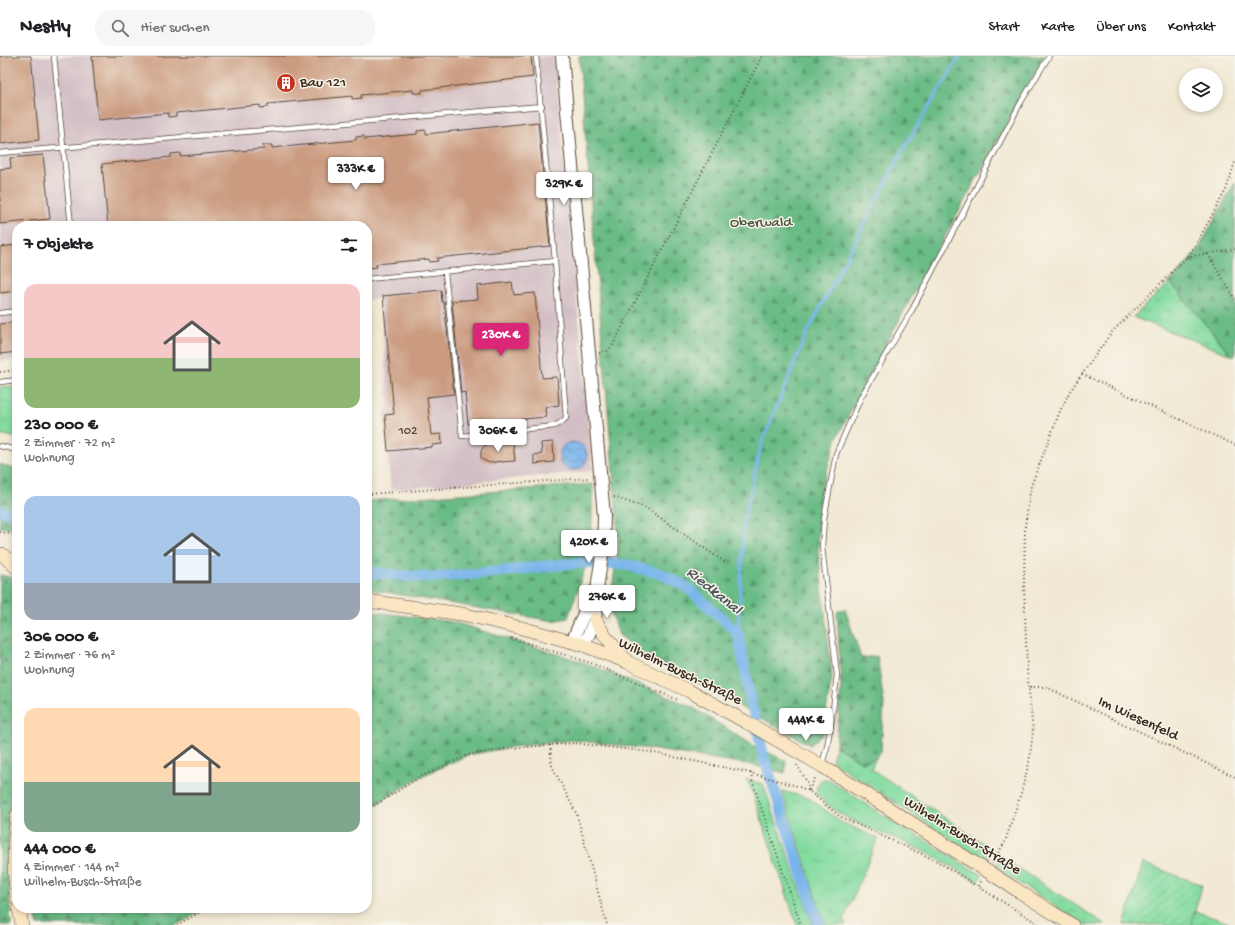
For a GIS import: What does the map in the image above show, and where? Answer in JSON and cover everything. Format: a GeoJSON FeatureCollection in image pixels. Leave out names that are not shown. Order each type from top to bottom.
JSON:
{"type":"FeatureCollection","features":[{"type":"Feature","properties":{"kind":"main road","name":"Wilhelm-Busch-Straße"},"geometry":{"type":"LineString","coordinates":[[372,602],[462,614],[518,627],[577,644],[627,662],[690,691],[822,766],[1072,925]]}},
{"type":"Feature","properties":{"kind":"main road"},"geometry":{"type":"LineString","coordinates":[[595,619],[606,636],[627,662]]}},
{"type":"Feature","properties":{"kind":"main road"},"geometry":{"type":"LineString","coordinates":[[20,913],[22,925]]}},
{"type":"Feature","properties":{"kind":"street"},"geometry":{"type":"LineString","coordinates":[[562,56],[604,516],[603,549],[598,582],[595,619],[589,634],[577,644]]}},
{"type":"Feature","properties":{"kind":"street"},"geometry":{"type":"LineString","coordinates":[[577,644],[598,582]]}},
{"type":"Feature","properties":{"kind":"lane"},"geometry":{"type":"LineString","coordinates":[[54,56],[71,221]]}},
{"type":"Feature","properties":{"kind":"lane"},"geometry":{"type":"LineString","coordinates":[[445,272],[462,436],[555,426],[566,418],[555,260],[542,106],[536,56]]}},
{"type":"Feature","properties":{"kind":"lane"},"geometry":{"type":"LineString","coordinates":[[822,766],[827,747],[837,675],[822,547],[824,519],[836,454],[862,397],[912,310],[1021,102],[1049,56]]}},
{"type":"Feature","properties":{"kind":"lane"},"geometry":{"type":"LineString","coordinates":[[0,153],[542,106]]}},
{"type":"Feature","properties":{"kind":"lane"},"geometry":{"type":"LineString","coordinates":[[372,279],[555,260]]}},
{"type":"Feature","properties":{"kind":"lane"},"geometry":{"type":"LineString","coordinates":[[0,313],[12,312]]}},
{"type":"Feature","properties":{"kind":"lane"},"geometry":{"type":"LineString","coordinates":[[0,382],[12,381]]}},
{"type":"Feature","properties":{"kind":"lane"},"geometry":{"type":"LineString","coordinates":[[0,446],[12,449]]}},
{"type":"Feature","properties":{"kind":"path"},"geometry":{"type":"LineString","coordinates":[[590,353],[607,351],[613,345],[762,56]]}},
{"type":"Feature","properties":{"kind":"path"},"geometry":{"type":"LineString","coordinates":[[987,871],[1005,842],[1029,763],[1033,732],[1030,687],[1027,670],[1024,584],[1025,526],[1031,486],[1060,411],[1070,391],[1112,332],[1187,257],[1196,244],[1226,190],[1235,162]]}},
{"type":"Feature","properties":{"kind":"path"},"geometry":{"type":"LineString","coordinates":[[1187,257],[1235,249]]}},
{"type":"Feature","properties":{"kind":"path"},"geometry":{"type":"LineString","coordinates":[[1208,254],[1235,299]]}},
{"type":"Feature","properties":{"kind":"path"},"geometry":{"type":"LineString","coordinates":[[0,372],[12,371]]}},
{"type":"Feature","properties":{"kind":"path"},"geometry":{"type":"LineString","coordinates":[[1082,374],[1235,445]]}},
{"type":"Feature","properties":{"kind":"path"},"geometry":{"type":"LineString","coordinates":[[372,494],[601,478]]}},
{"type":"Feature","properties":{"kind":"path"},"geometry":{"type":"LineString","coordinates":[[614,497],[646,508],[726,563]]}},
{"type":"Feature","properties":{"kind":"path"},"geometry":{"type":"LineString","coordinates":[[0,532],[12,534]]}},
{"type":"Feature","properties":{"kind":"path"},"geometry":{"type":"LineString","coordinates":[[508,637],[591,663],[684,702]]}},
{"type":"Feature","properties":{"kind":"path","name":"Im Wiesenfeld"},"geometry":{"type":"LineString","coordinates":[[1030,687],[1046,687],[1235,777]]}},
{"type":"Feature","properties":{"kind":"path"},"geometry":{"type":"LineString","coordinates":[[372,807],[420,777],[468,755],[513,748],[574,744],[650,752],[751,773],[808,791],[839,816],[937,860],[1040,925]]}},
{"type":"Feature","properties":{"kind":"path"},"geometry":{"type":"LineString","coordinates":[[550,745],[552,766],[577,815],[607,925]]}},
{"type":"Feature","properties":{"kind":"path"},"geometry":{"type":"LineString","coordinates":[[795,762],[807,782],[808,791]]}},
{"type":"Feature","properties":{"kind":"path"},"geometry":{"type":"LineString","coordinates":[[808,791],[822,766]]}},
{"type":"Feature","properties":{"kind":"path"},"geometry":{"type":"LineString","coordinates":[[751,773],[752,780],[801,925]]}},
{"type":"Feature","properties":{"kind":"path"},"geometry":{"type":"LineString","coordinates":[[177,925],[198,913]]}},
{"type":"Feature","properties":{"kind":"shaded area"},"geometry":{"type":"Polygon","coordinates":[[[0,56],[554,56],[593,471],[391,490],[384,412],[389,409],[380,298],[372,299],[372,221],[12,221],[12,360],[0,361],[0,56]]]}},
{"type":"Feature","properties":{"kind":"green space","name":"Oberwald"},"geometry":{"type":"Polygon","coordinates":[[[579,56],[1044,56],[906,307],[837,437],[820,493],[818,550],[832,677],[822,735],[810,745],[641,652],[619,635],[611,611],[612,588],[619,546],[579,56]]]}},
{"type":"Feature","properties":{"kind":"green space"},"geometry":{"type":"Polygon","coordinates":[[[1235,182],[1235,356],[1231,355],[1170,282],[1198,250],[1235,182]]]}},
{"type":"Feature","properties":{"kind":"green space"},"geometry":{"type":"Polygon","coordinates":[[[1170,282],[1231,355],[1133,317],[1170,282]]]}},
{"type":"Feature","properties":{"kind":"green space"},"geometry":{"type":"Polygon","coordinates":[[[12,386],[12,437],[0,434],[0,387],[12,386]]]}},
{"type":"Feature","properties":{"kind":"green space"},"geometry":{"type":"Polygon","coordinates":[[[0,464],[12,468],[12,528],[0,527],[0,464]]]}},
{"type":"Feature","properties":{"kind":"green space"},"geometry":{"type":"Polygon","coordinates":[[[593,484],[591,550],[568,618],[553,621],[372,590],[372,501],[593,484]]]}},
{"type":"Feature","properties":{"kind":"green space"},"geometry":{"type":"Polygon","coordinates":[[[0,575],[12,578],[12,807],[7,856],[11,925],[0,925],[0,575]]]}},
{"type":"Feature","properties":{"kind":"green space"},"geometry":{"type":"Polygon","coordinates":[[[845,609],[861,658],[877,656],[884,703],[881,751],[876,758],[862,762],[836,746],[841,686],[837,612],[845,609]]]}},
{"type":"Feature","properties":{"kind":"green space"},"geometry":{"type":"Polygon","coordinates":[[[372,612],[454,622],[583,662],[691,706],[754,746],[786,761],[785,773],[747,764],[650,749],[573,740],[512,747],[468,755],[420,777],[372,807],[372,612]]]}},
{"type":"Feature","properties":{"kind":"green space"},"geometry":{"type":"Polygon","coordinates":[[[836,746],[862,762],[876,758],[871,769],[995,851],[989,857],[981,859],[832,761],[836,746]]]}},
{"type":"Feature","properties":{"kind":"green space"},"geometry":{"type":"Polygon","coordinates":[[[746,779],[763,784],[813,925],[797,925],[753,794],[746,779]]]}},
{"type":"Feature","properties":{"kind":"green space"},"geometry":{"type":"Polygon","coordinates":[[[828,779],[881,814],[982,875],[978,882],[920,849],[860,824],[835,811],[816,793],[817,786],[821,780],[828,779]]]}},
{"type":"Feature","properties":{"kind":"green space"},"geometry":{"type":"Polygon","coordinates":[[[782,791],[809,798],[841,822],[878,838],[844,919],[846,925],[826,925],[782,791]]]}},
{"type":"Feature","properties":{"kind":"green space"},"geometry":{"type":"Polygon","coordinates":[[[1000,856],[1106,925],[1085,925],[999,870],[997,863],[1000,856]]]}},
{"type":"Feature","properties":{"kind":"green space"},"geometry":{"type":"Polygon","coordinates":[[[1143,863],[1202,885],[1191,925],[1124,925],[1143,863]]]}},
{"type":"Feature","properties":{"kind":"green space"},"geometry":{"type":"Polygon","coordinates":[[[1195,911],[1234,925],[1191,925],[1195,911]]]}},
{"type":"Feature","properties":{"kind":"green space"},"geometry":{"type":"Polygon","coordinates":[[[34,913],[198,913],[175,925],[38,925],[34,913]]]}},
{"type":"Feature","properties":{"kind":"water"},"geometry":{"type":"Polygon","coordinates":[[[573,442],[583,446],[587,456],[583,466],[573,470],[563,466],[559,456],[563,446],[573,442]]]}},
{"type":"Feature","properties":{"kind":"building"},"geometry":{"type":"Polygon","coordinates":[[[0,56],[31,56],[39,140],[0,144],[0,56]]]}},
{"type":"Feature","properties":{"kind":"building","name":"Bau 121"},"geometry":{"type":"Polygon","coordinates":[[[92,56],[531,56],[533,77],[422,90],[422,93],[413,93],[413,90],[361,95],[361,98],[352,99],[352,96],[268,104],[268,107],[260,108],[260,105],[176,113],[176,116],[168,117],[168,113],[98,120],[92,56]]]}},
{"type":"Feature","properties":{"kind":"building"},"geometry":{"type":"Polygon","coordinates":[[[538,122],[550,246],[437,258],[438,261],[429,262],[429,259],[376,264],[377,267],[372,268],[372,221],[108,221],[102,164],[171,157],[171,154],[180,153],[180,156],[264,149],[263,145],[272,145],[272,148],[356,140],[356,137],[364,136],[365,139],[417,134],[417,131],[426,130],[426,134],[538,122]]]}},
{"type":"Feature","properties":{"kind":"building"},"geometry":{"type":"Polygon","coordinates":[[[43,155],[50,219],[12,221],[12,223],[0,224],[0,169],[11,168],[10,158],[43,155]]]}},
{"type":"Feature","properties":{"kind":"building"},"geometry":{"type":"Polygon","coordinates":[[[12,246],[12,292],[0,293],[0,247],[12,246]]]}},
{"type":"Feature","properties":{"kind":"building"},"geometry":{"type":"Polygon","coordinates":[[[512,282],[514,295],[535,293],[542,378],[557,377],[559,405],[545,407],[546,417],[468,424],[465,392],[461,393],[452,301],[478,299],[477,286],[512,282]]]}},
{"type":"Feature","properties":{"kind":"building"},"geometry":{"type":"Polygon","coordinates":[[[441,290],[442,302],[444,302],[454,394],[427,397],[431,435],[441,434],[442,444],[432,445],[432,447],[388,451],[385,415],[394,414],[383,296],[441,290]]]}},
{"type":"Feature","properties":{"kind":"building"},"geometry":{"type":"Polygon","coordinates":[[[12,323],[12,353],[0,354],[0,324],[12,323]]]}},
{"type":"Feature","properties":{"kind":"building"},"geometry":{"type":"Polygon","coordinates":[[[553,442],[554,462],[534,464],[534,455],[542,454],[541,443],[553,442]]]}},
{"type":"Feature","properties":{"kind":"building"},"geometry":{"type":"Polygon","coordinates":[[[513,443],[515,461],[490,463],[481,458],[481,451],[485,445],[513,443]]]}},
{"type":"Feature","properties":{"kind":"waterway"},"geometry":{"type":"LineString","coordinates":[[738,633],[744,520],[761,445],[807,333],[904,148],[960,56]]}},
{"type":"Feature","properties":{"kind":"waterway","name":"Riedkanal"},"geometry":{"type":"LineString","coordinates":[[0,510],[12,514]]}},
{"type":"Feature","properties":{"kind":"waterway","name":"Riedkanal"},"geometry":{"type":"LineString","coordinates":[[372,572],[435,577],[575,563],[601,563],[626,565],[662,574],[688,588],[738,633],[750,698],[764,758],[819,925]]}},
{"type":"Feature","properties":{"kind":"place","name":"Bau 121"},"geometry":{"type":"Point","coordinates":[286,83]}}]}
